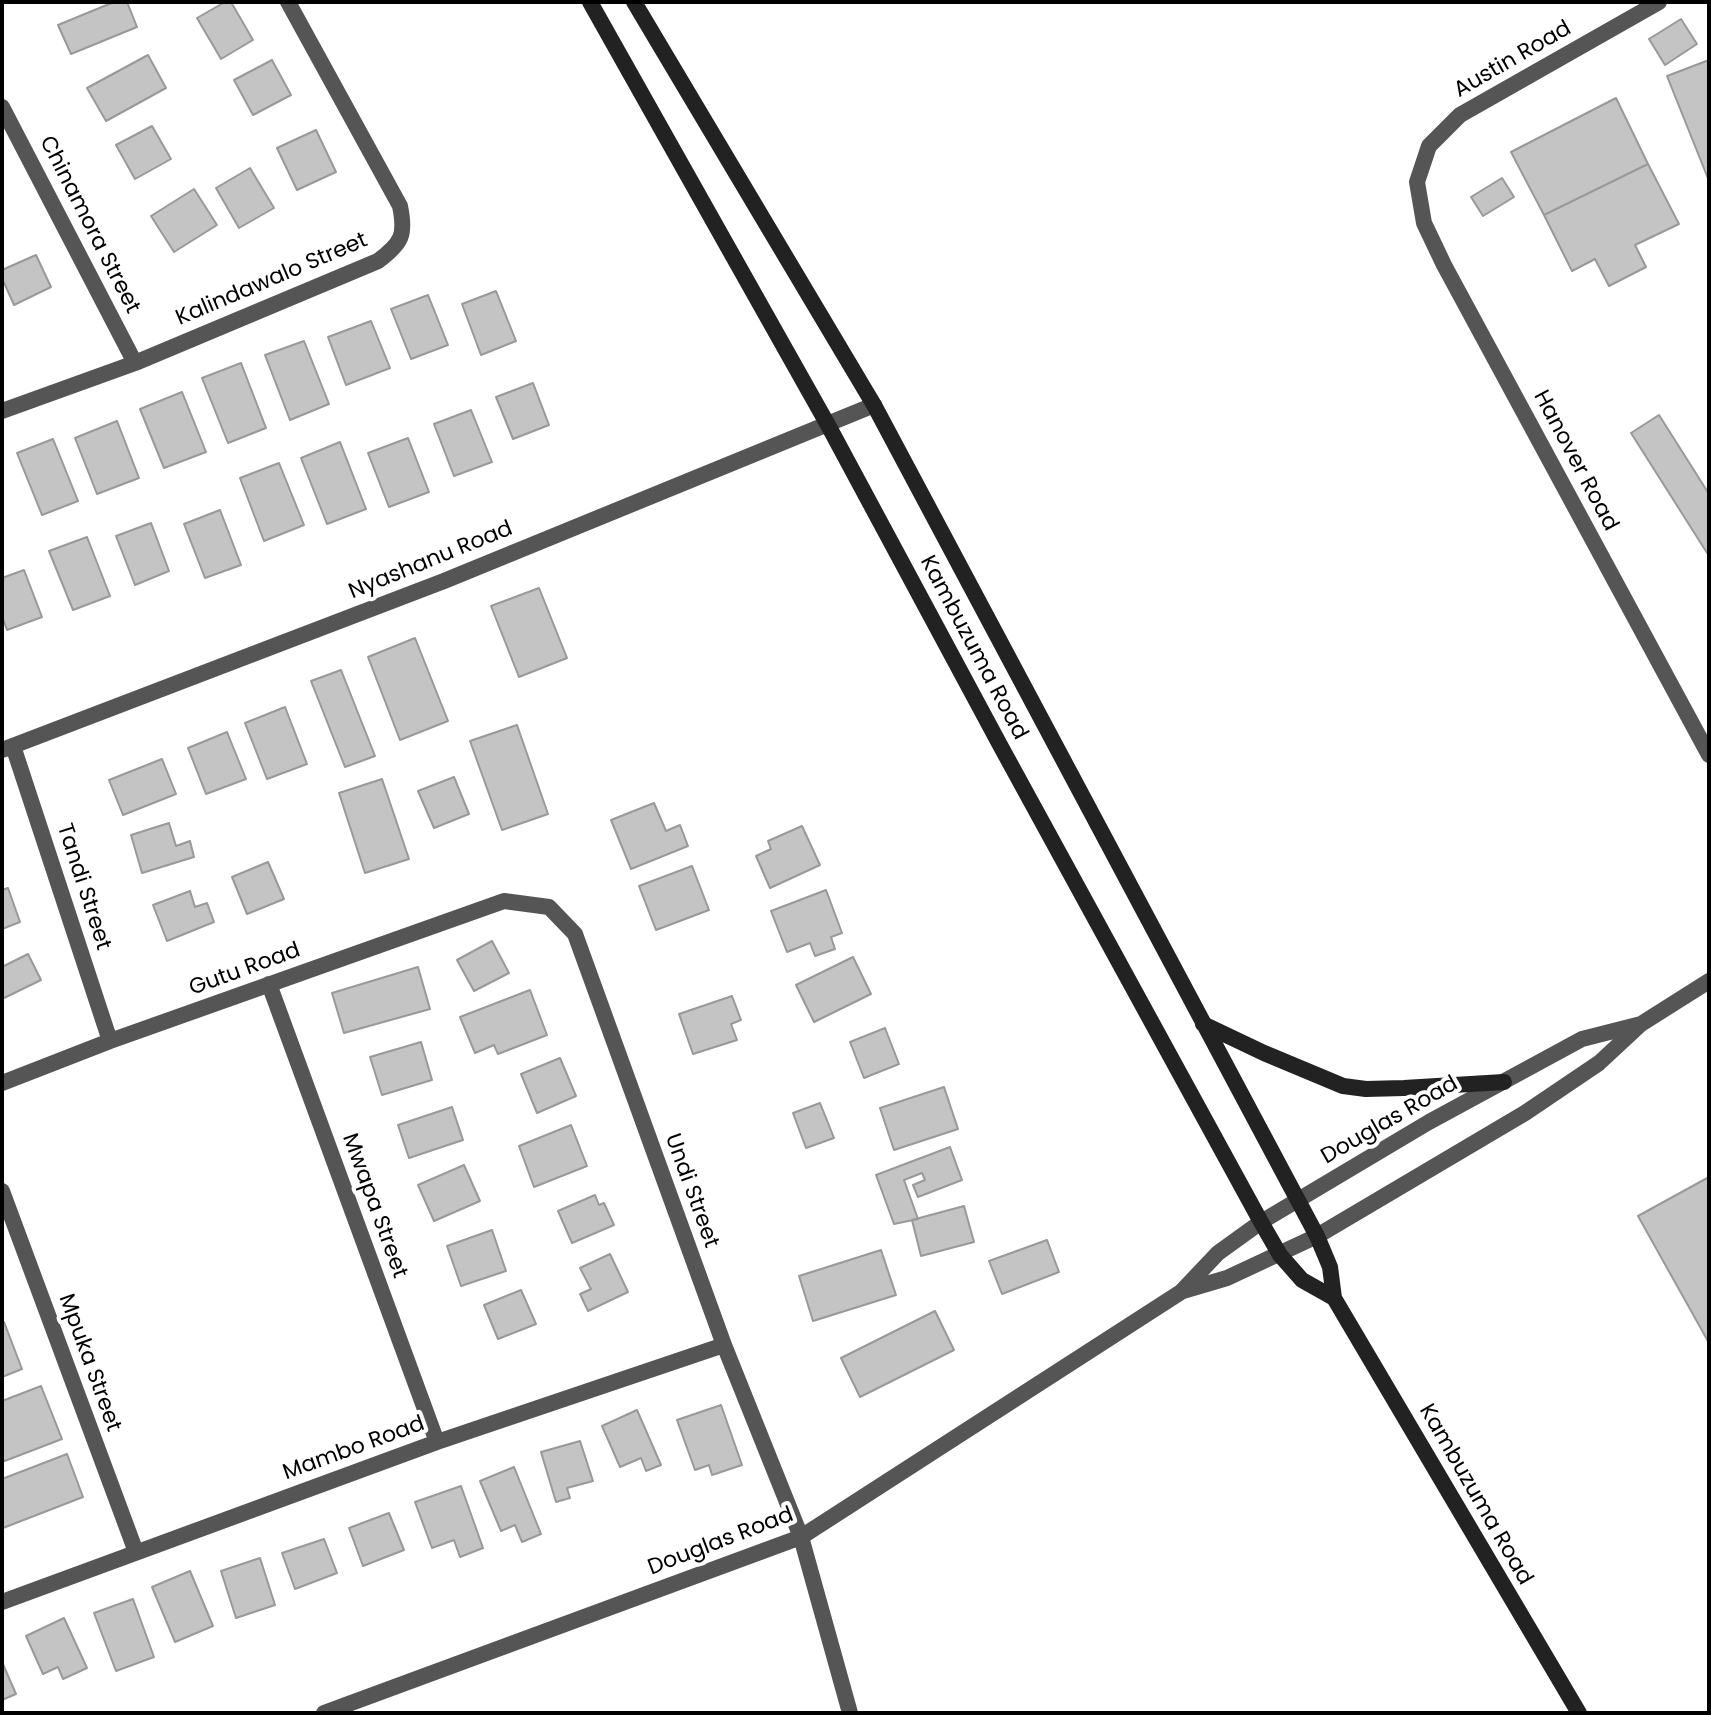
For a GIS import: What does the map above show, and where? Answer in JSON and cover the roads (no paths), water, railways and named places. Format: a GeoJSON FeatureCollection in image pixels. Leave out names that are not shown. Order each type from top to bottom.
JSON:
{"type":"FeatureCollection","features":[{"type":"Feature","properties":{"kind":"main road","name":"Kambuzuma Road"},"geometry":{"type":"LineString","coordinates":[[590,2],[828,425],[1261,1222],[1280,1255],[1302,1280],[1334,1298]]}},
{"type":"Feature","properties":{"kind":"main road","name":"Kambuzuma Road"},"geometry":{"type":"LineString","coordinates":[[634,2],[874,405],[1317,1236],[1330,1267],[1334,1298],[1579,1713]]}},
{"type":"Feature","properties":{"kind":"main road"},"geometry":{"type":"LineString","coordinates":[[1203,1024],[1343,1086],[1366,1089],[1504,1082]]}},
{"type":"Feature","properties":{"kind":"street","name":"Kalindawalo Street"},"geometry":{"type":"LineString","coordinates":[[2,411],[135,363],[378,261],[396,247],[404,228],[400,206],[288,2]]}},
{"type":"Feature","properties":{"kind":"street","name":"Austin Road"},"geometry":{"type":"LineString","coordinates":[[1417,182],[1429,146],[1460,115],[1659,2]]}},
{"type":"Feature","properties":{"kind":"street","name":"Chinamora Street"},"geometry":{"type":"LineString","coordinates":[[2,107],[135,363]]}},
{"type":"Feature","properties":{"kind":"street","name":"Hanover Road"},"geometry":{"type":"LineString","coordinates":[[1417,182],[1424,223],[1444,265],[1709,755]]}},
{"type":"Feature","properties":{"kind":"street","name":"Nyashanu Road"},"geometry":{"type":"LineString","coordinates":[[7,748],[444,581],[874,405]]}},
{"type":"Feature","properties":{"kind":"street","name":"Tandi Street"},"geometry":{"type":"LineString","coordinates":[[7,748],[110,1041]]}},
{"type":"Feature","properties":{"kind":"street","name":"Gutu Road"},"geometry":{"type":"LineString","coordinates":[[2,1083],[110,1041],[504,901]]}},
{"type":"Feature","properties":{"kind":"street","name":"Undi Street"},"geometry":{"type":"LineString","coordinates":[[504,901],[549,907],[575,934],[724,1345],[801,1537],[850,1713]]}},
{"type":"Feature","properties":{"kind":"street","name":"Douglas Road"},"geometry":{"type":"LineString","coordinates":[[1181,1292],[1227,1278],[1317,1236],[1525,1113],[1599,1063],[1641,1024],[1709,981]]}},
{"type":"Feature","properties":{"kind":"street","name":"Mwapa Street"},"geometry":{"type":"LineString","coordinates":[[269,984],[437,1442]]}},
{"type":"Feature","properties":{"kind":"street","name":"Douglas Road"},"geometry":{"type":"LineString","coordinates":[[324,1713],[801,1537],[1181,1292],[1218,1253],[1261,1222],[1429,1122],[1582,1039],[1641,1024]]}},
{"type":"Feature","properties":{"kind":"street","name":"Mpuka Street"},"geometry":{"type":"LineString","coordinates":[[2,1191],[136,1552]]}},
{"type":"Feature","properties":{"kind":"street","name":"Mambo Road"},"geometry":{"type":"LineString","coordinates":[[2,1602],[437,1442],[724,1345]]}}]}
